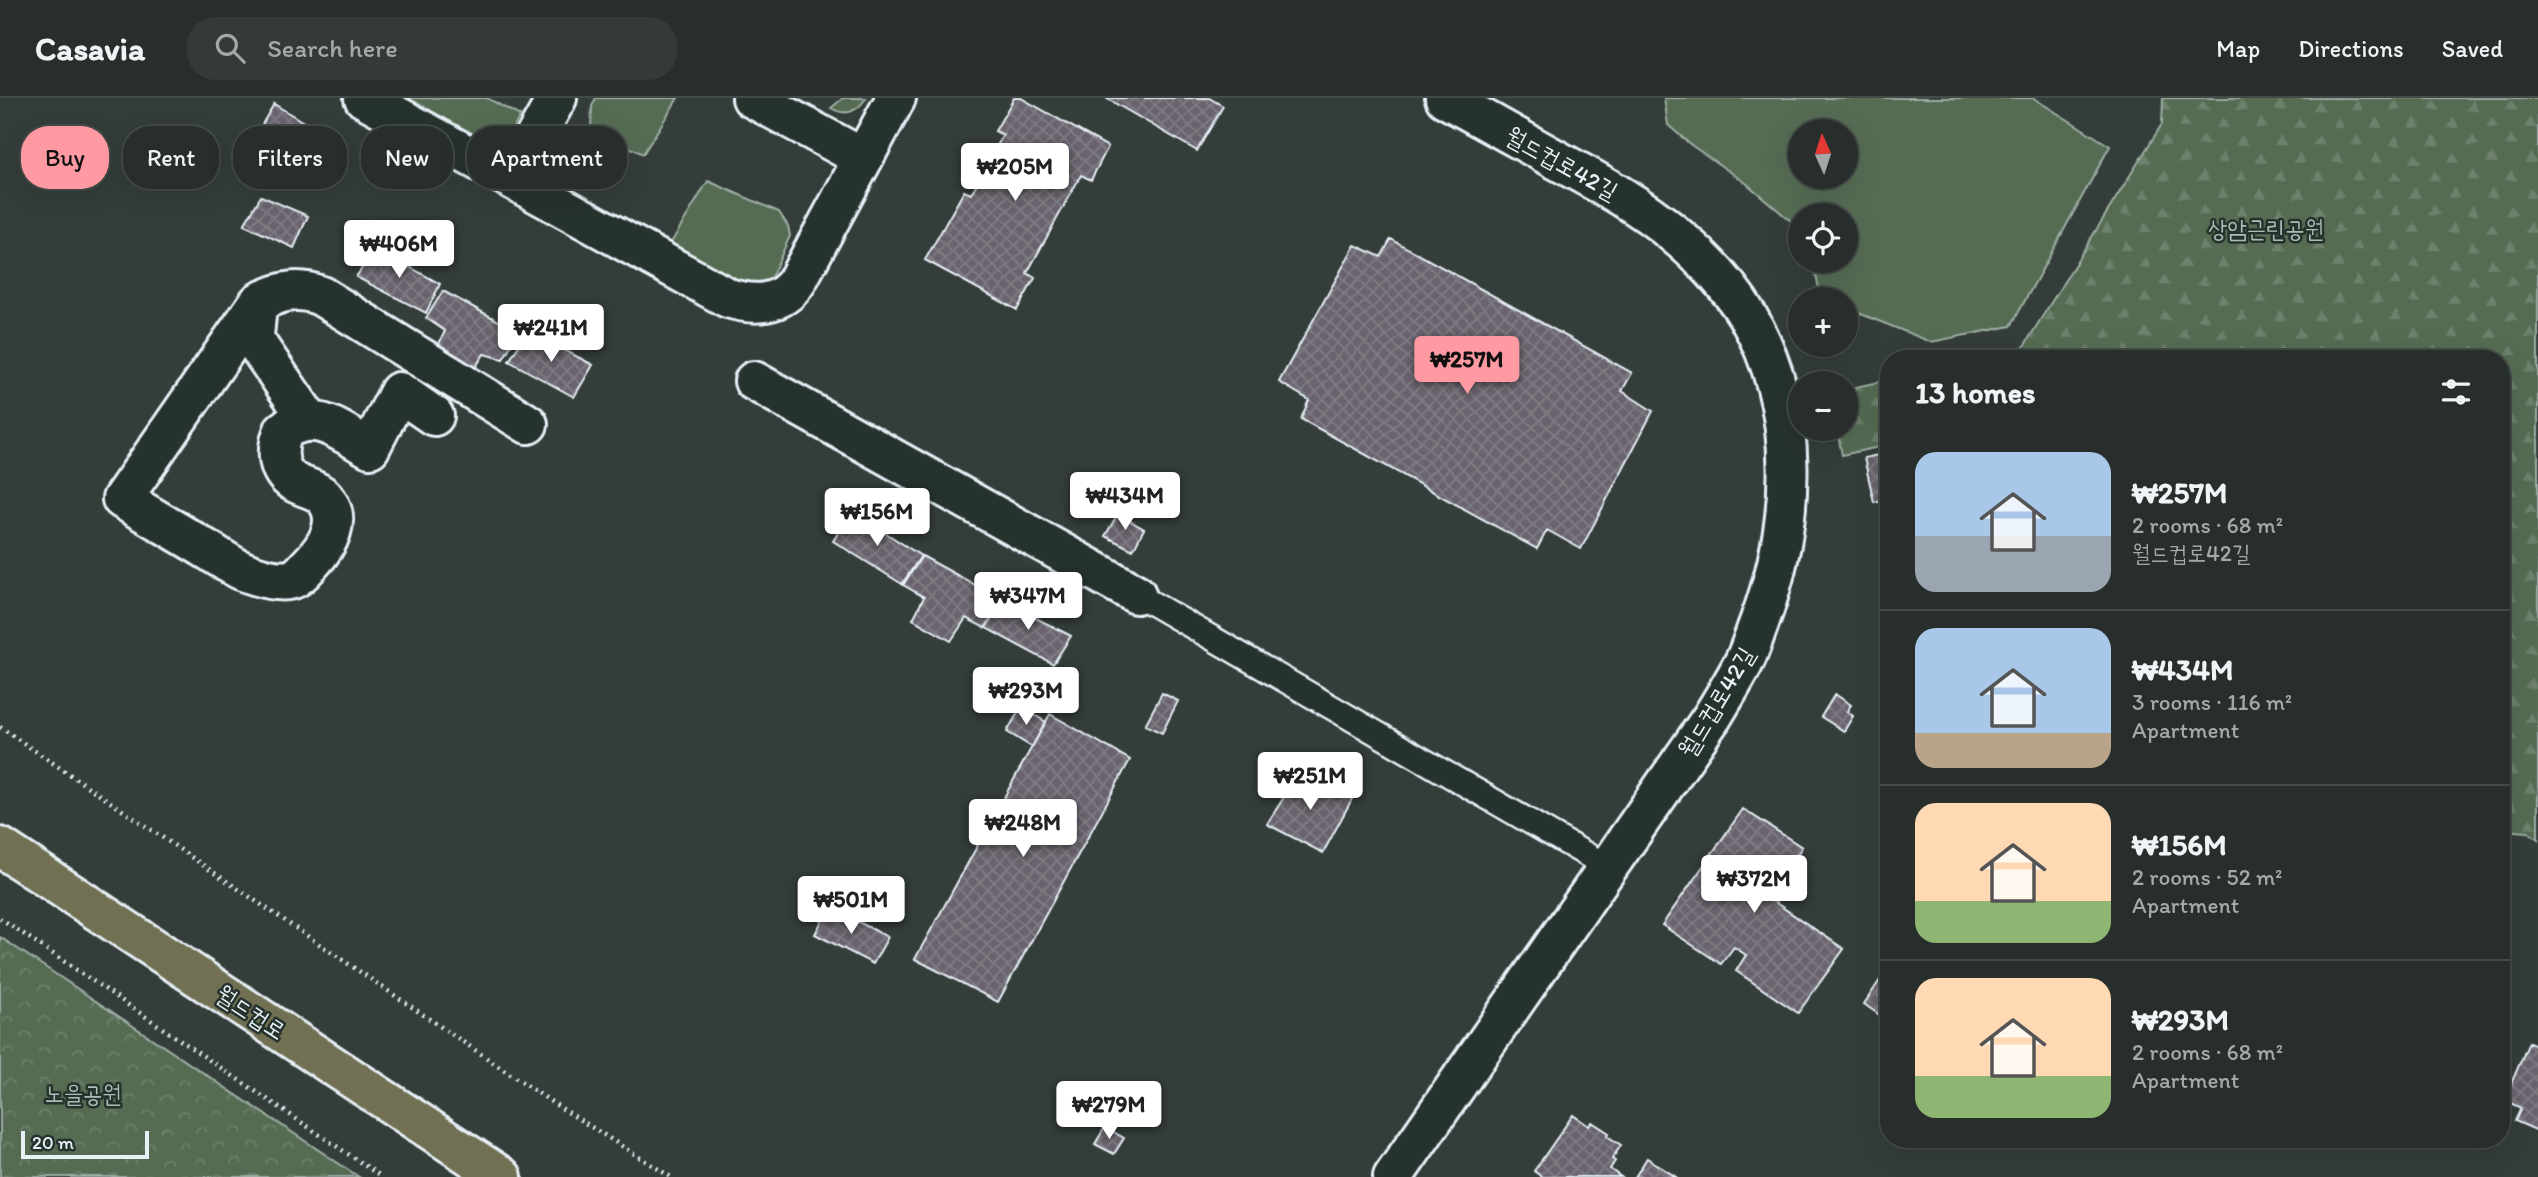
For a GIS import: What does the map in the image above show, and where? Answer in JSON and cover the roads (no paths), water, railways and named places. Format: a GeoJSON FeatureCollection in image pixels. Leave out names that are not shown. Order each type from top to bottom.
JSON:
{"type":"FeatureCollection","features":[{"type":"Feature","properties":{"kind":"main road","name":"월드컵로"},"geometry":{"type":"LineString","coordinates":[[0,847],[502,1177]]}},
{"type":"Feature","properties":{"kind":"street"},"geometry":{"type":"LineString","coordinates":[[364,98],[728,298],[751,303],[774,301],[792,289],[896,98]]}},
{"type":"Feature","properties":{"kind":"street"},"geometry":{"type":"LineString","coordinates":[[541,126],[557,98]]}},
{"type":"Feature","properties":{"kind":"street"},"geometry":{"type":"LineString","coordinates":[[752,98],[863,158]]}},
{"type":"Feature","properties":{"kind":"street","name":"월드컵로42길"},"geometry":{"type":"LineString","coordinates":[[1393,1177],[1712,717],[1745,660],[1759,624],[1781,549],[1787,501],[1787,452],[1781,405],[1768,359],[1747,315],[1716,274],[1673,232],[1618,194],[1446,98]]}},
{"type":"Feature","properties":{"kind":"street"},"geometry":{"type":"LineString","coordinates":[[435,416],[400,392],[370,448],[321,422],[309,420],[295,423],[284,430],[277,452],[281,465],[291,480],[309,486],[325,497],[330,506],[332,529],[323,550],[298,577],[289,580],[278,580],[244,571],[122,499],[257,305],[294,289],[321,296],[528,424]]}},
{"type":"Feature","properties":{"kind":"street"},"geometry":{"type":"LineString","coordinates":[[257,305],[254,336],[256,343],[309,420]]}},
{"type":"Feature","properties":{"kind":"street"},"geometry":{"type":"LineString","coordinates":[[754,381],[1136,594]]}},
{"type":"Feature","properties":{"kind":"lane"},"geometry":{"type":"LineString","coordinates":[[1136,594],[1608,867]]}},
{"type":"Feature","properties":{"kind":"park label","name":"상암근린공원"},"geometry":{"type":"Point","coordinates":[2266,228]}},
{"type":"Feature","properties":{"kind":"park label","name":"노을공원"},"geometry":{"type":"Point","coordinates":[83,1093]}}]}
